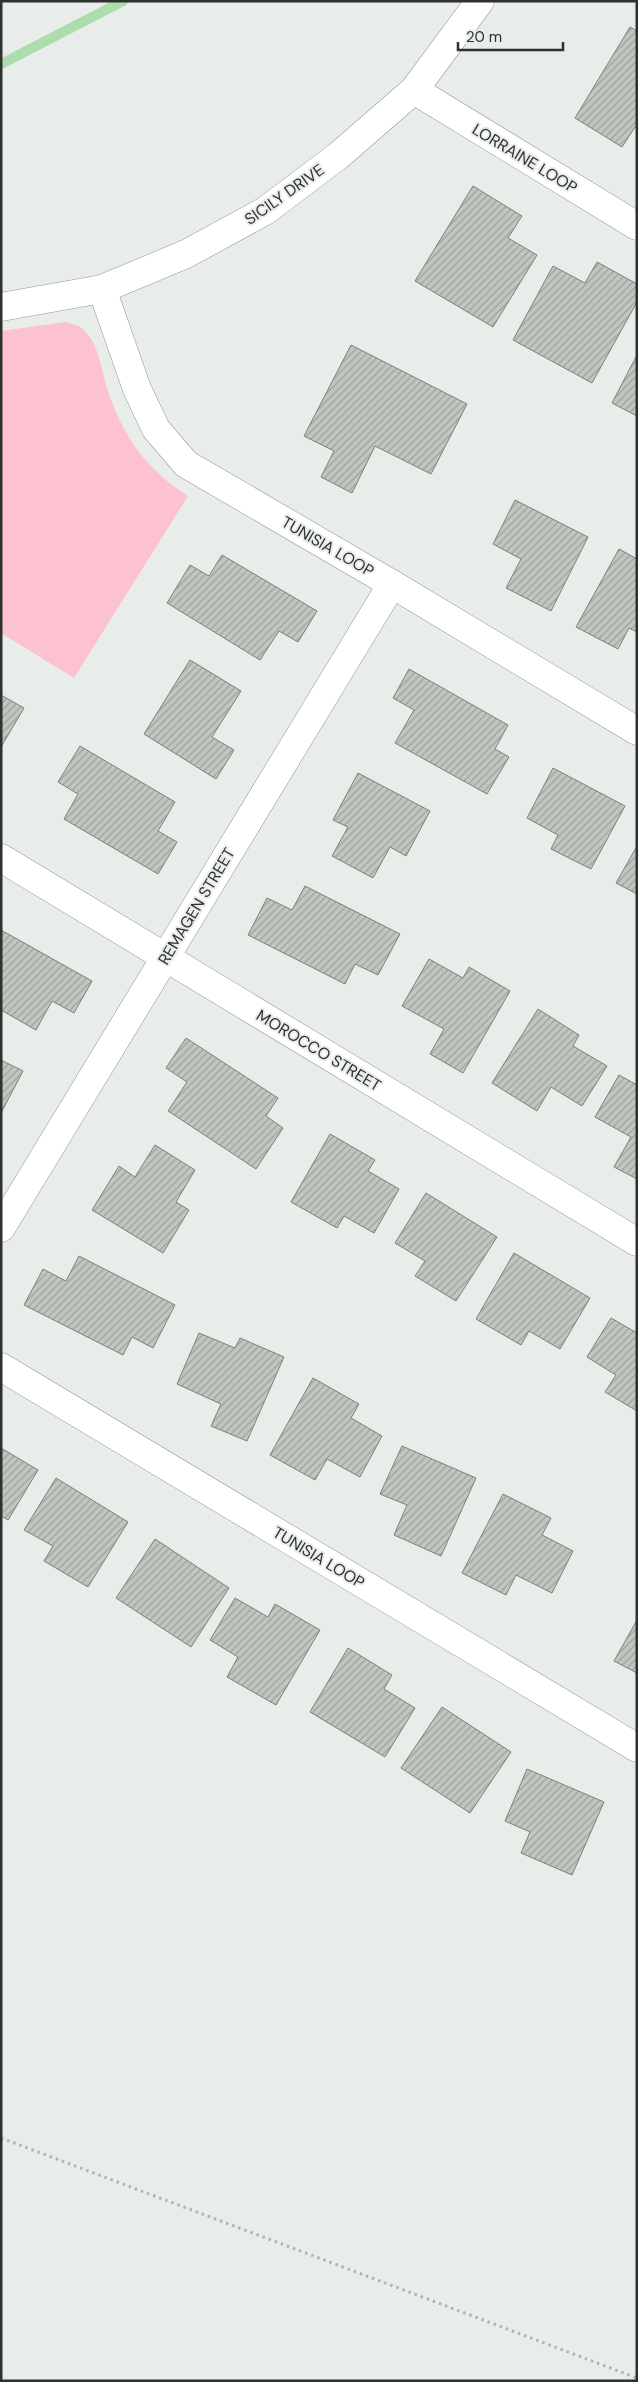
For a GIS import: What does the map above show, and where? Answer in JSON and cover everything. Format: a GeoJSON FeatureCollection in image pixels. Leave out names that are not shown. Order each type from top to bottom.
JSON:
{"type":"FeatureCollection","features":[{"type":"Feature","properties":{"kind":"street","name":"SICILY DRIVE"},"geometry":{"type":"LineString","coordinates":[[1,307],[102,289],[186,254],[265,211],[338,156],[414,90],[480,1]]}},
{"type":"Feature","properties":{"kind":"street","name":"LORRAINE LOOP"},"geometry":{"type":"LineString","coordinates":[[414,90],[637,226]]}},
{"type":"Feature","properties":{"kind":"street","name":"TUNISIA LOOP"},"geometry":{"type":"LineString","coordinates":[[102,289],[137,389],[156,429],[186,464],[392,584],[637,731]]}},
{"type":"Feature","properties":{"kind":"street","name":"REMAGEN STREET"},"geometry":{"type":"LineString","coordinates":[[1,1228],[392,584]]}},
{"type":"Feature","properties":{"kind":"street","name":"MOROCCO STREET"},"geometry":{"type":"LineString","coordinates":[[1,858],[637,1242]]}},
{"type":"Feature","properties":{"kind":"street","name":"TUNISIA LOOP"},"geometry":{"type":"LineString","coordinates":[[1,1366],[637,1748]]}},
{"type":"Feature","properties":{"kind":"path"},"geometry":{"type":"LineString","coordinates":[[1,2138],[637,2378]]}},
{"type":"Feature","properties":{"kind":"shaded area"},"geometry":{"type":"Polygon","coordinates":[[[65,322],[81,328],[92,341],[112,401],[123,427],[136,448],[151,466],[188,496],[74,678],[1,633],[1,331],[65,322]]]}},
{"type":"Feature","properties":{"kind":"building"},"geometry":{"type":"Polygon","coordinates":[[[630,27],[637,31],[637,128],[635,127],[622,147],[575,118],[630,27]]]}},
{"type":"Feature","properties":{"kind":"building"},"geometry":{"type":"Polygon","coordinates":[[[473,186],[522,216],[508,238],[537,255],[493,327],[415,281],[473,186]]]}},
{"type":"Feature","properties":{"kind":"building"},"geometry":{"type":"Polygon","coordinates":[[[597,262],[637,284],[637,302],[592,383],[513,340],[553,266],[585,283],[597,262]]]}},
{"type":"Feature","properties":{"kind":"building"},"geometry":{"type":"Polygon","coordinates":[[[351,345],[467,404],[431,474],[375,446],[352,493],[321,477],[334,451],[304,436],[351,345]]]}},
{"type":"Feature","properties":{"kind":"building"},"geometry":{"type":"Polygon","coordinates":[[[637,355],[637,416],[612,403],[637,355]]]}},
{"type":"Feature","properties":{"kind":"building"},"geometry":{"type":"Polygon","coordinates":[[[515,500],[588,537],[551,611],[506,588],[521,559],[493,544],[515,500]]]}},
{"type":"Feature","properties":{"kind":"building"},"geometry":{"type":"Polygon","coordinates":[[[619,549],[637,559],[637,632],[629,628],[618,649],[576,627],[619,549]]]}},
{"type":"Feature","properties":{"kind":"building"},"geometry":{"type":"Polygon","coordinates":[[[222,555],[317,611],[298,642],[279,631],[260,660],[167,603],[190,565],[209,576],[222,555]]]}},
{"type":"Feature","properties":{"kind":"building"},"geometry":{"type":"Polygon","coordinates":[[[190,660],[241,691],[212,737],[234,750],[216,779],[144,734],[190,660]]]}},
{"type":"Feature","properties":{"kind":"building"},"geometry":{"type":"Polygon","coordinates":[[[409,669],[508,725],[495,749],[509,757],[487,794],[395,743],[414,710],[393,698],[409,669]]]}},
{"type":"Feature","properties":{"kind":"building"},"geometry":{"type":"Polygon","coordinates":[[[1,695],[24,708],[1,747],[1,695]]]}},
{"type":"Feature","properties":{"kind":"building"},"geometry":{"type":"Polygon","coordinates":[[[80,746],[175,802],[158,831],[177,842],[158,874],[64,819],[78,794],[58,782],[80,746]]]}},
{"type":"Feature","properties":{"kind":"building"},"geometry":{"type":"Polygon","coordinates":[[[553,768],[625,806],[591,869],[551,849],[558,835],[527,818],[553,768]]]}},
{"type":"Feature","properties":{"kind":"building"},"geometry":{"type":"Polygon","coordinates":[[[358,773],[430,811],[406,856],[390,847],[373,878],[332,856],[348,827],[333,820],[358,773]]]}},
{"type":"Feature","properties":{"kind":"building"},"geometry":{"type":"Polygon","coordinates":[[[637,846],[637,894],[616,883],[637,846]]]}},
{"type":"Feature","properties":{"kind":"building"},"geometry":{"type":"Polygon","coordinates":[[[305,886],[400,934],[378,975],[355,964],[345,984],[248,935],[267,898],[292,910],[305,886]]]}},
{"type":"Feature","properties":{"kind":"building"},"geometry":{"type":"Polygon","coordinates":[[[1,930],[92,981],[74,1013],[52,1001],[36,1030],[1,1010],[1,930]]]}},
{"type":"Feature","properties":{"kind":"building"},"geometry":{"type":"Polygon","coordinates":[[[429,959],[463,978],[469,967],[510,991],[463,1073],[430,1054],[444,1029],[402,1006],[429,959]]]}},
{"type":"Feature","properties":{"kind":"building"},"geometry":{"type":"Polygon","coordinates":[[[538,1009],[579,1035],[573,1046],[607,1066],[582,1106],[551,1087],[537,1111],[492,1083],[538,1009]]]}},
{"type":"Feature","properties":{"kind":"building"},"geometry":{"type":"Polygon","coordinates":[[[186,1038],[278,1098],[266,1116],[283,1128],[256,1169],[168,1111],[187,1082],[166,1068],[186,1038]]]}},
{"type":"Feature","properties":{"kind":"building"},"geometry":{"type":"Polygon","coordinates":[[[1,1060],[23,1071],[1,1113],[1,1060]]]}},
{"type":"Feature","properties":{"kind":"building"},"geometry":{"type":"Polygon","coordinates":[[[619,1075],[637,1085],[637,1179],[614,1167],[631,1137],[595,1117],[619,1075]]]}},
{"type":"Feature","properties":{"kind":"building"},"geometry":{"type":"Polygon","coordinates":[[[330,1134],[375,1160],[368,1171],[399,1189],[374,1233],[344,1216],[337,1228],[291,1202],[330,1134]]]}},
{"type":"Feature","properties":{"kind":"building"},"geometry":{"type":"Polygon","coordinates":[[[155,1145],[195,1170],[176,1202],[189,1210],[163,1253],[92,1210],[119,1166],[135,1177],[155,1145]]]}},
{"type":"Feature","properties":{"kind":"building"},"geometry":{"type":"Polygon","coordinates":[[[426,1193],[497,1237],[456,1301],[415,1276],[425,1261],[395,1243],[426,1193]]]}},
{"type":"Feature","properties":{"kind":"building"},"geometry":{"type":"Polygon","coordinates":[[[514,1253],[590,1298],[560,1349],[529,1331],[521,1345],[476,1319],[514,1253]]]}},
{"type":"Feature","properties":{"kind":"building"},"geometry":{"type":"Polygon","coordinates":[[[79,1256],[175,1305],[153,1348],[132,1337],[123,1355],[24,1305],[43,1269],[66,1281],[79,1256]]]}},
{"type":"Feature","properties":{"kind":"building"},"geometry":{"type":"Polygon","coordinates":[[[611,1318],[637,1333],[637,1411],[605,1392],[616,1375],[587,1357],[611,1318]]]}},
{"type":"Feature","properties":{"kind":"building"},"geometry":{"type":"Polygon","coordinates":[[[199,1333],[235,1348],[240,1338],[284,1357],[247,1441],[211,1426],[221,1404],[177,1384],[199,1333]]]}},
{"type":"Feature","properties":{"kind":"building"},"geometry":{"type":"Polygon","coordinates":[[[313,1378],[359,1404],[351,1418],[382,1436],[360,1477],[327,1459],[315,1480],[270,1455],[313,1378]]]}},
{"type":"Feature","properties":{"kind":"building"},"geometry":{"type":"Polygon","coordinates":[[[402,1446],[476,1478],[441,1556],[394,1535],[407,1505],[380,1494],[402,1446]]]}},
{"type":"Feature","properties":{"kind":"building"},"geometry":{"type":"Polygon","coordinates":[[[1,1448],[38,1470],[8,1520],[1,1516],[1,1448]]]}},
{"type":"Feature","properties":{"kind":"building"},"geometry":{"type":"Polygon","coordinates":[[[56,1478],[128,1522],[88,1587],[44,1561],[53,1546],[24,1530],[56,1478]]]}},
{"type":"Feature","properties":{"kind":"building"},"geometry":{"type":"Polygon","coordinates":[[[503,1494],[551,1518],[542,1535],[573,1551],[552,1593],[516,1575],[506,1595],[462,1573],[503,1494]]]}},
{"type":"Feature","properties":{"kind":"building"},"geometry":{"type":"Polygon","coordinates":[[[155,1539],[229,1588],[191,1647],[116,1598],[155,1539]]]}},
{"type":"Feature","properties":{"kind":"building"},"geometry":{"type":"Polygon","coordinates":[[[235,1598],[268,1617],[275,1604],[320,1630],[276,1705],[227,1677],[238,1657],[210,1640],[235,1598]]]}},
{"type":"Feature","properties":{"kind":"building"},"geometry":{"type":"Polygon","coordinates":[[[637,1620],[637,1673],[614,1661],[637,1620]]]}},
{"type":"Feature","properties":{"kind":"building"},"geometry":{"type":"Polygon","coordinates":[[[348,1648],[392,1675],[384,1689],[415,1708],[385,1757],[310,1712],[348,1648]]]}},
{"type":"Feature","properties":{"kind":"building"},"geometry":{"type":"Polygon","coordinates":[[[442,1707],[511,1752],[470,1813],[401,1768],[442,1707]]]}},
{"type":"Feature","properties":{"kind":"building"},"geometry":{"type":"Polygon","coordinates":[[[527,1769],[604,1802],[572,1875],[521,1853],[530,1832],[505,1821],[527,1769]]]}},
{"type":"Feature","properties":{"kind":"waterway"},"geometry":{"type":"LineString","coordinates":[[1,64],[123,1]]}}]}
